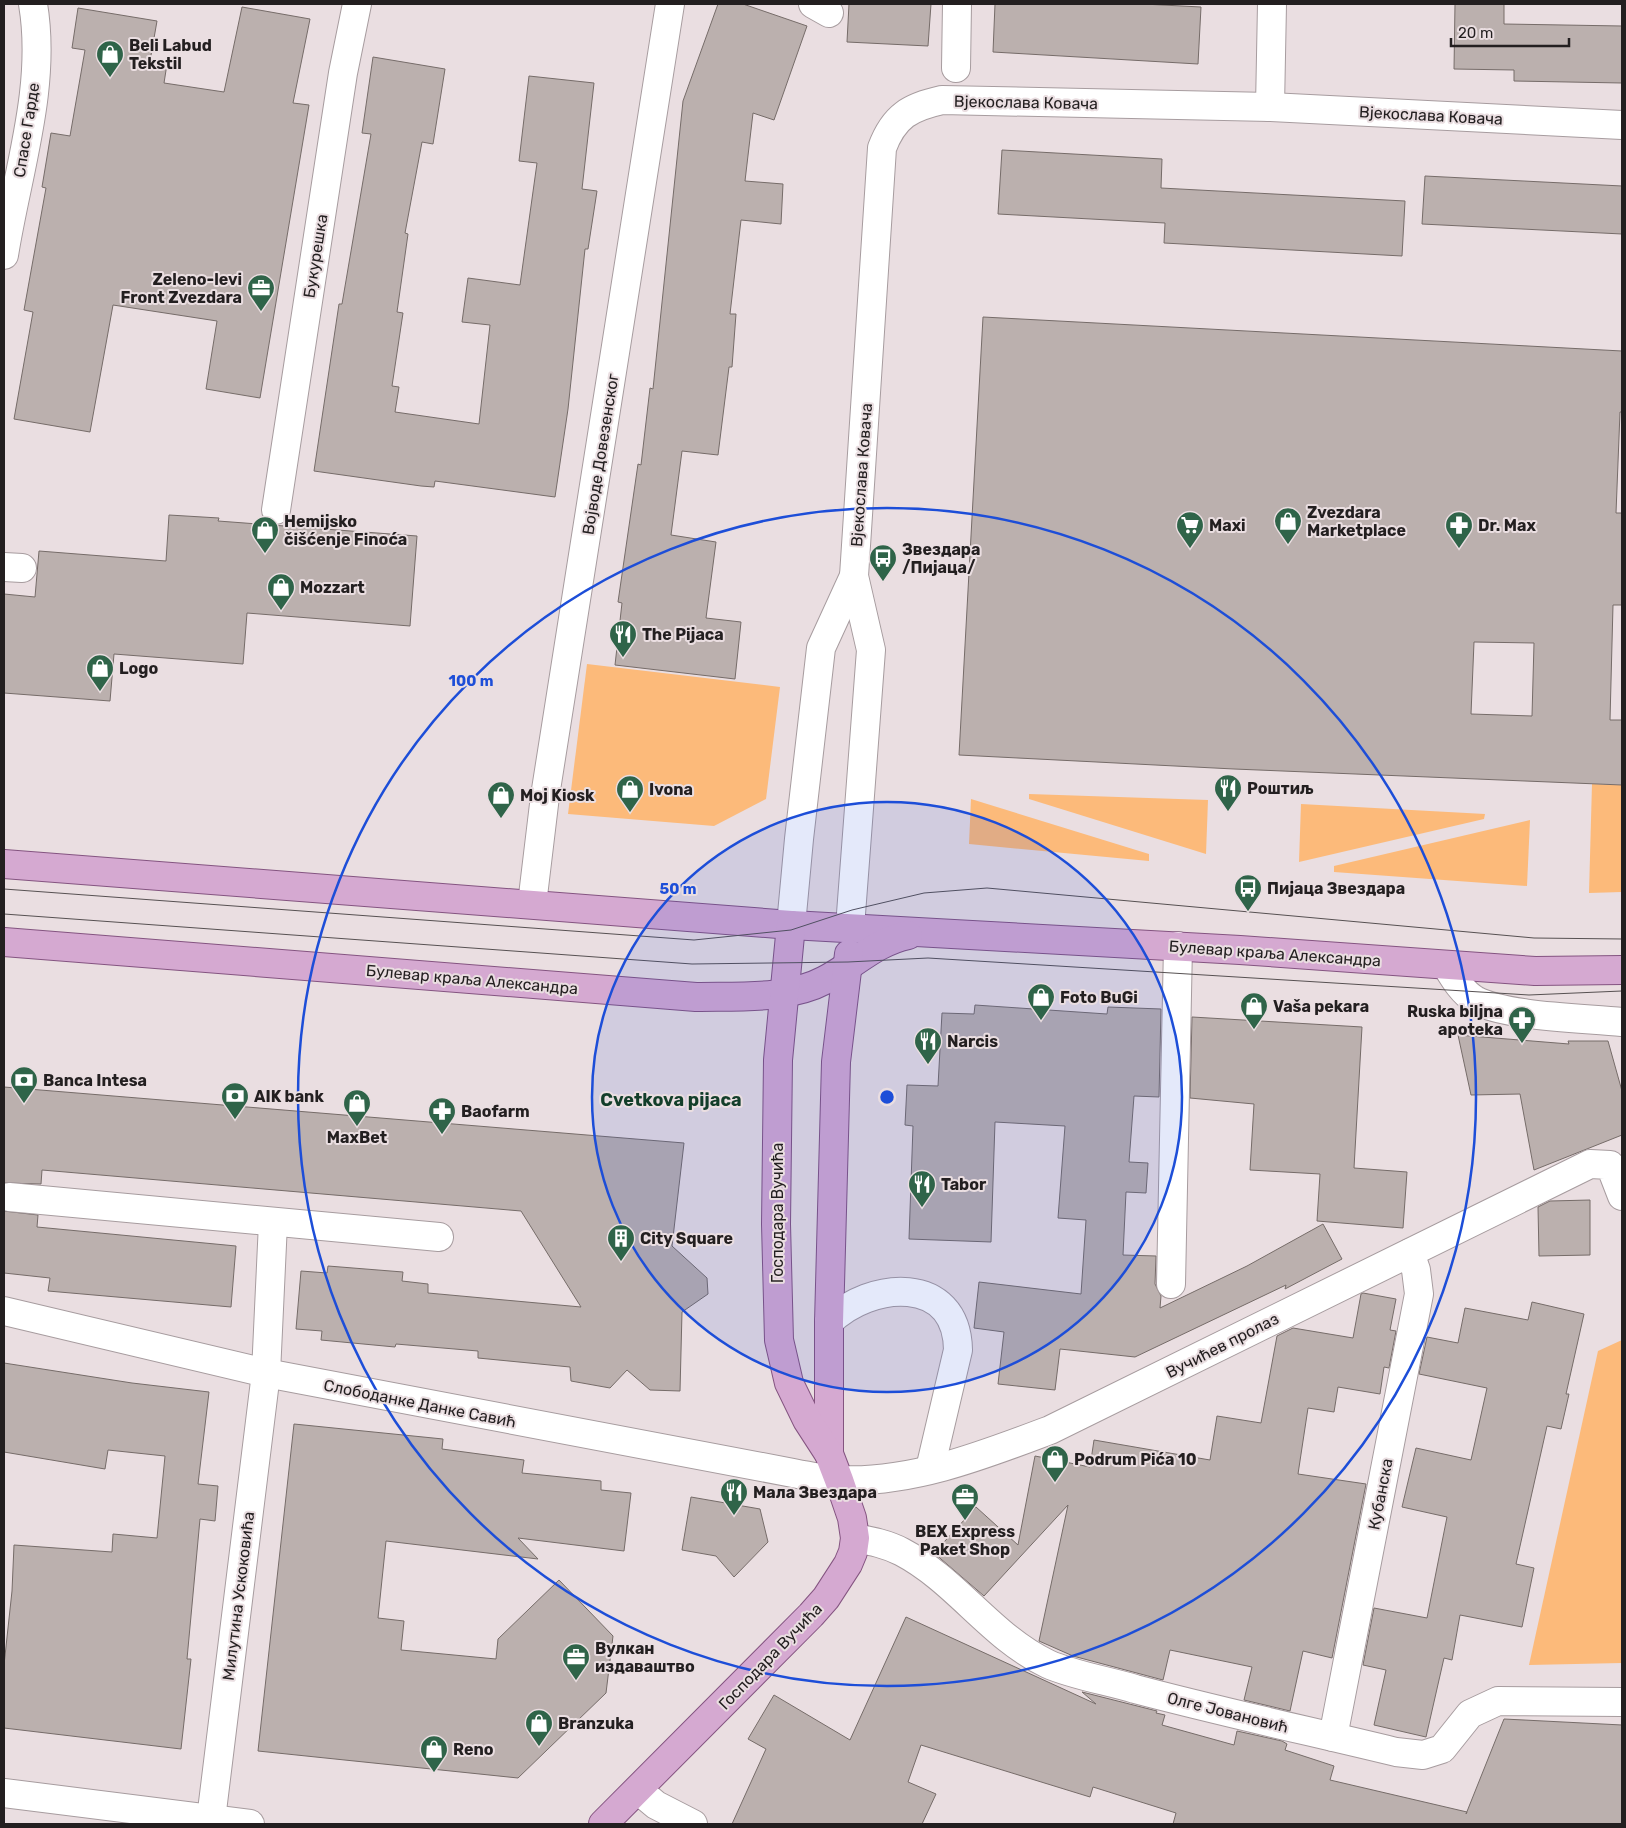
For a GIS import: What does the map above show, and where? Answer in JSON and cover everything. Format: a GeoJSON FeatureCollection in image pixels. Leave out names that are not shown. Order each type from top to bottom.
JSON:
{"type":"FeatureCollection","features":[{"type":"Feature","properties":{"kind":"main road","name":"Булевар краља Александра"},"geometry":{"type":"LineString","coordinates":[[4,864],[791,925],[1178,946],[1535,971],[1622,970]]}},
{"type":"Feature","properties":{"kind":"main road","name":"Вјекослава Ковача"},"geometry":{"type":"LineString","coordinates":[[788,961],[791,925]]}},
{"type":"Feature","properties":{"kind":"main road","name":"Вјекослава Ковача"},"geometry":{"type":"LineString","coordinates":[[848,966],[850,927]]}},
{"type":"Feature","properties":{"kind":"main road","name":"Булевар краља Александра"},"geometry":{"type":"LineString","coordinates":[[4,942],[696,997],[784,992],[811,986],[848,966],[879,945],[896,938],[927,931]]}},
{"type":"Feature","properties":{"kind":"main road","name":"Господара Вучића"},"geometry":{"type":"LineString","coordinates":[[604,1824],[826,1598],[848,1564],[853,1552],[855,1538],[852,1518],[839,1480],[828,1454],[807,1420],[789,1383],[778,1340],[776,1224],[778,1060],[788,961]]}},
{"type":"Feature","properties":{"kind":"main road","name":"Господара Вучића"},"geometry":{"type":"LineString","coordinates":[[828,1454],[829,1322],[836,1062],[848,966]]}},
{"type":"Feature","properties":{"kind":"street","name":"Спасе Гарде"},"geometry":{"type":"LineString","coordinates":[[4,255],[10,197],[34,88],[37,24],[33,4]]}},
{"type":"Feature","properties":{"kind":"street","name":"Букурешка"},"geometry":{"type":"LineString","coordinates":[[276,510],[343,73],[358,4]]}},
{"type":"Feature","properties":{"kind":"street","name":"Војводе Довезенског"},"geometry":{"type":"LineString","coordinates":[[532,904],[541,824],[670,4]]}},
{"type":"Feature","properties":{"kind":"street"},"geometry":{"type":"LineString","coordinates":[[956,68],[957,4]]}},
{"type":"Feature","properties":{"kind":"street"},"geometry":{"type":"LineString","coordinates":[[1270,107],[1272,4]]}},
{"type":"Feature","properties":{"kind":"street","name":"Вјекослава Ковача"},"geometry":{"type":"LineString","coordinates":[[850,927],[872,650],[854,576],[882,148],[889,129],[917,106],[942,100],[1270,107],[1622,125]]}},
{"type":"Feature","properties":{"kind":"street","name":"Вјекослава Ковача"},"geometry":{"type":"LineString","coordinates":[[791,925],[821,648],[854,576]]}},
{"type":"Feature","properties":{"kind":"street"},"geometry":{"type":"LineString","coordinates":[[1171,1284],[1178,946]]}},
{"type":"Feature","properties":{"kind":"street"},"geometry":{"type":"LineString","coordinates":[[1446,965],[1463,990],[1475,1000],[1490,1006],[1528,1014],[1622,1022]]}},
{"type":"Feature","properties":{"kind":"street","name":"Вучићев пролаз"},"geometry":{"type":"LineString","coordinates":[[839,1480],[885,1477],[930,1469],[1008,1446],[1082,1416],[1590,1164],[1610,1165],[1622,1196]]}},
{"type":"Feature","properties":{"kind":"street"},"geometry":{"type":"LineString","coordinates":[[9,1197],[439,1237]]}},
{"type":"Feature","properties":{"kind":"street","name":"Милутина Ускоковића"},"geometry":{"type":"LineString","coordinates":[[211,1820],[266,1374],[273,1223]]}},
{"type":"Feature","properties":{"kind":"street","name":"Кубанска"},"geometry":{"type":"LineString","coordinates":[[1334,1737],[1419,1294],[1416,1270],[1410,1253]]}},
{"type":"Feature","properties":{"kind":"street"},"geometry":{"type":"LineString","coordinates":[[829,1322],[841,1311],[856,1302],[872,1295],[890,1292],[916,1294],[929,1298],[951,1315],[958,1335],[958,1350],[930,1469]]}},
{"type":"Feature","properties":{"kind":"street","name":"Слободанке Данке Савић"},"geometry":{"type":"LineString","coordinates":[[4,1311],[266,1374],[792,1473],[839,1480]]}},
{"type":"Feature","properties":{"kind":"street","name":"Олге Јовановић"},"geometry":{"type":"LineString","coordinates":[[855,1538],[882,1544],[902,1552],[936,1575],[991,1625],[1021,1649],[1050,1665],[1188,1703],[1396,1752],[1422,1755],[1442,1749],[1470,1714],[1498,1701],[1622,1702]]}},
{"type":"Feature","properties":{"kind":"street"},"geometry":{"type":"LineString","coordinates":[[638,1790],[656,1805],[693,1824]]}},
{"type":"Feature","properties":{"kind":"street"},"geometry":{"type":"LineString","coordinates":[[4,1793],[250,1824]]}},
{"type":"Feature","properties":{"kind":"shaded area"},"geometry":{"type":"Polygon","coordinates":[[[587,664],[780,687],[766,799],[714,826],[568,814],[587,664]]]}},
{"type":"Feature","properties":{"kind":"shaded area"},"geometry":{"type":"Polygon","coordinates":[[[1592,784],[1622,785],[1622,892],[1589,893],[1592,784]]]}},
{"type":"Feature","properties":{"kind":"shaded area"},"geometry":{"type":"Polygon","coordinates":[[[1029,794],[1208,800],[1206,854],[1029,799],[1029,794]]]}},
{"type":"Feature","properties":{"kind":"shaded area"},"geometry":{"type":"Polygon","coordinates":[[[971,799],[1149,854],[1149,861],[969,844],[971,799]]]}},
{"type":"Feature","properties":{"kind":"shaded area"},"geometry":{"type":"Polygon","coordinates":[[[1301,804],[1485,814],[1484,819],[1299,862],[1301,804]]]}},
{"type":"Feature","properties":{"kind":"shaded area"},"geometry":{"type":"Polygon","coordinates":[[[1530,820],[1527,886],[1334,872],[1334,866],[1530,820]]]}},
{"type":"Feature","properties":{"kind":"shaded area"},"geometry":{"type":"Polygon","coordinates":[[[1622,1340],[1622,1663],[1529,1665],[1598,1351],[1622,1340]]]}},
{"type":"Feature","properties":{"kind":"building"},"geometry":{"type":"Polygon","coordinates":[[[718,4],[743,4],[807,26],[774,120],[753,113],[745,181],[783,184],[781,224],[741,220],[730,314],[736,314],[732,367],[729,367],[718,455],[682,451],[671,535],[716,542],[706,618],[741,622],[735,679],[615,665],[622,603],[618,602],[638,464],[641,465],[650,388],[653,389],[683,101],[718,4]]]}},
{"type":"Feature","properties":{"kind":"building"},"geometry":{"type":"Polygon","coordinates":[[[849,4],[931,4],[928,46],[847,42],[849,4]]]}},
{"type":"Feature","properties":{"kind":"building"},"geometry":{"type":"Polygon","coordinates":[[[995,4],[1143,4],[1201,7],[1198,64],[993,52],[995,4]]]}},
{"type":"Feature","properties":{"kind":"building"},"geometry":{"type":"Polygon","coordinates":[[[1455,4],[1504,4],[1504,24],[1622,26],[1622,83],[1514,81],[1514,70],[1454,69],[1455,4]]]}},
{"type":"Feature","properties":{"kind":"building"},"geometry":{"type":"Polygon","coordinates":[[[242,7],[310,19],[293,103],[309,105],[260,398],[206,389],[217,321],[113,305],[90,432],[14,419],[33,312],[24,310],[46,188],[42,187],[51,133],[70,136],[85,50],[72,48],[78,8],[157,21],[150,61],[167,64],[164,83],[224,92],[242,7]]]}},
{"type":"Feature","properties":{"kind":"building"},"geometry":{"type":"Polygon","coordinates":[[[373,57],[445,69],[433,144],[422,142],[405,233],[408,234],[397,312],[403,313],[392,386],[399,387],[395,412],[479,424],[490,325],[462,322],[468,278],[520,285],[537,163],[519,161],[529,76],[594,83],[582,189],[597,191],[588,249],[585,249],[568,409],[555,497],[435,481],[434,487],[421,486],[314,471],[339,304],[342,304],[371,134],[362,133],[373,57]]]}},
{"type":"Feature","properties":{"kind":"building"},"geometry":{"type":"Polygon","coordinates":[[[1002,150],[1162,159],[1161,188],[1405,201],[1402,256],[1164,243],[1165,223],[998,214],[1002,150]]]}},
{"type":"Feature","properties":{"kind":"building"},"geometry":{"type":"Polygon","coordinates":[[[1425,176],[1622,186],[1622,234],[1422,224],[1425,176]]]}},
{"type":"Feature","properties":{"kind":"building","name":"Zvezdara Marketplace"},"geometry":{"type":"Polygon","coordinates":[[[983,317],[1622,351],[1622,412],[1620,412],[1616,513],[1622,513],[1622,605],[1613,605],[1610,720],[1622,720],[1622,785],[1234,769],[959,755],[983,317]],[[1474,642],[1471,714],[1532,716],[1534,643],[1474,642]]]}},
{"type":"Feature","properties":{"kind":"building"},"geometry":{"type":"Polygon","coordinates":[[[169,515],[219,518],[218,521],[417,536],[410,626],[247,613],[243,664],[114,654],[110,701],[4,693],[4,594],[35,597],[39,551],[166,561],[169,515]]]}},
{"type":"Feature","properties":{"kind":"building"},"geometry":{"type":"Polygon","coordinates":[[[975,1005],[1107,1014],[1108,1007],[1161,1009],[1159,1097],[1134,1096],[1129,1162],[1148,1163],[1146,1193],[1126,1192],[1123,1255],[1156,1256],[1155,1284],[1161,1296],[1160,1308],[1247,1266],[1323,1224],[1342,1259],[1285,1289],[1286,1285],[1135,1357],[1060,1349],[1055,1390],[998,1384],[1004,1332],[974,1328],[979,1282],[1081,1294],[1086,1220],[1058,1218],[1065,1126],[995,1122],[991,1242],[909,1239],[913,1126],[905,1125],[907,1085],[938,1086],[942,1013],[974,1014],[975,1005]]]}},
{"type":"Feature","properties":{"kind":"building"},"geometry":{"type":"Polygon","coordinates":[[[1192,1017],[1362,1027],[1354,1168],[1407,1172],[1403,1228],[1317,1221],[1320,1174],[1250,1170],[1254,1104],[1190,1098],[1192,1017]]]}},
{"type":"Feature","properties":{"kind":"building"},"geometry":{"type":"Polygon","coordinates":[[[1458,1035],[1569,1044],[1568,1041],[1608,1041],[1622,1091],[1622,1135],[1534,1170],[1520,1094],[1471,1095],[1458,1035]]]}},
{"type":"Feature","properties":{"kind":"building"},"geometry":{"type":"Polygon","coordinates":[[[4,1087],[684,1143],[672,1246],[707,1278],[708,1294],[682,1312],[680,1391],[650,1390],[627,1370],[610,1388],[571,1381],[570,1367],[478,1358],[478,1351],[396,1344],[395,1347],[321,1340],[322,1331],[296,1329],[301,1271],[327,1273],[328,1266],[403,1272],[402,1281],[428,1284],[428,1293],[581,1307],[521,1211],[42,1170],[41,1184],[4,1183],[4,1087]]]}},
{"type":"Feature","properties":{"kind":"building"},"geometry":{"type":"Polygon","coordinates":[[[1590,1200],[1590,1255],[1539,1256],[1538,1207],[1550,1201],[1590,1200]]]}},
{"type":"Feature","properties":{"kind":"building"},"geometry":{"type":"Polygon","coordinates":[[[4,1211],[38,1215],[37,1227],[236,1246],[231,1307],[48,1291],[50,1278],[4,1273],[4,1211]]]}},
{"type":"Feature","properties":{"kind":"building"},"geometry":{"type":"Polygon","coordinates":[[[1361,1294],[1396,1299],[1390,1330],[1396,1331],[1389,1368],[1384,1367],[1380,1394],[1338,1387],[1334,1412],[1308,1408],[1298,1474],[1366,1484],[1332,1658],[1303,1651],[1290,1711],[1244,1700],[1252,1667],[1170,1650],[1163,1680],[1073,1656],[1039,1641],[1068,1505],[984,1596],[934,1553],[976,1507],[1018,1545],[1035,1456],[1090,1467],[1094,1440],[1210,1460],[1217,1416],[1261,1423],[1277,1336],[1293,1328],[1353,1338],[1361,1294]]]}},
{"type":"Feature","properties":{"kind":"building"},"geometry":{"type":"Polygon","coordinates":[[[1532,1302],[1584,1314],[1566,1394],[1569,1394],[1561,1429],[1547,1426],[1516,1564],[1534,1568],[1522,1627],[1460,1615],[1452,1660],[1444,1658],[1426,1737],[1374,1725],[1386,1670],[1363,1665],[1374,1608],[1427,1618],[1447,1517],[1402,1507],[1416,1448],[1471,1460],[1487,1388],[1419,1374],[1427,1337],[1458,1343],[1465,1308],[1528,1320],[1532,1302]]]}},
{"type":"Feature","properties":{"kind":"building"},"geometry":{"type":"Polygon","coordinates":[[[4,1363],[132,1383],[209,1392],[198,1484],[218,1486],[215,1521],[200,1519],[187,1659],[191,1659],[181,1749],[4,1728],[4,1665],[12,1591],[14,1545],[112,1552],[113,1534],[157,1538],[165,1456],[108,1450],[105,1469],[4,1452],[4,1363]]]}},
{"type":"Feature","properties":{"kind":"building"},"geometry":{"type":"Polygon","coordinates":[[[294,1424],[443,1439],[442,1449],[524,1460],[522,1473],[601,1481],[601,1490],[631,1493],[624,1551],[518,1538],[538,1559],[386,1541],[378,1618],[404,1621],[401,1650],[496,1659],[498,1639],[559,1580],[613,1636],[606,1693],[518,1778],[258,1751],[294,1424]]]}},
{"type":"Feature","properties":{"kind":"building"},"geometry":{"type":"Polygon","coordinates":[[[691,1497],[760,1509],[768,1542],[734,1577],[716,1556],[682,1550],[691,1497]]]}},
{"type":"Feature","properties":{"kind":"building"},"geometry":{"type":"Polygon","coordinates":[[[906,1617],[1096,1704],[1082,1692],[1157,1711],[1156,1713],[1165,1715],[1162,1725],[1234,1745],[1237,1731],[1282,1741],[1287,1744],[1285,1750],[1334,1766],[1330,1780],[1467,1812],[1504,1719],[1622,1725],[1622,1824],[1173,1824],[1176,1813],[1093,1787],[1090,1797],[921,1745],[908,1782],[936,1794],[922,1824],[732,1824],[766,1749],[748,1739],[774,1695],[850,1740],[906,1617]]]}},
{"type":"Feature","properties":{"kind":"tram line"},"geometry":{"type":"LineString","coordinates":[[4,889],[694,940],[791,930],[852,910],[924,893],[987,888],[1534,938],[1622,939]]}},
{"type":"Feature","properties":{"kind":"tram line"},"geometry":{"type":"LineString","coordinates":[[4,914],[692,964],[848,962],[928,958],[1529,995],[1622,991]]}},
{"type":"Feature","properties":{"kind":"place","name":"Beli Labud Tekstil"},"geometry":{"type":"Point","coordinates":[110,78]}},
{"type":"Feature","properties":{"kind":"place","name":"Zeleno-levi Front Zvezdara"},"geometry":{"type":"Point","coordinates":[261,312]}},
{"type":"Feature","properties":{"kind":"place","name":"Zvezdara Marketplace"},"geometry":{"type":"Point","coordinates":[1288,545]}},
{"type":"Feature","properties":{"kind":"place","name":"Maxi"},"geometry":{"type":"Point","coordinates":[1190,549]}},
{"type":"Feature","properties":{"kind":"place","name":"Dr. Max"},"geometry":{"type":"Point","coordinates":[1459,549]}},
{"type":"Feature","properties":{"kind":"place","name":"Hemijsko čišćenje Finoća"},"geometry":{"type":"Point","coordinates":[265,554]}},
{"type":"Feature","properties":{"kind":"place","name":"Звездара /Пијаца/"},"geometry":{"type":"Point","coordinates":[883,582]}},
{"type":"Feature","properties":{"kind":"place","name":"Mozzart"},"geometry":{"type":"Point","coordinates":[281,611]}},
{"type":"Feature","properties":{"kind":"place","name":"The Pijaca"},"geometry":{"type":"Point","coordinates":[623,658]}},
{"type":"Feature","properties":{"kind":"place","name":"Logo"},"geometry":{"type":"Point","coordinates":[100,692]}},
{"type":"Feature","properties":{"kind":"place","name":"Роштиљ"},"geometry":{"type":"Point","coordinates":[1228,812]}},
{"type":"Feature","properties":{"kind":"place","name":"Ivona"},"geometry":{"type":"Point","coordinates":[630,813]}},
{"type":"Feature","properties":{"kind":"place","name":"Moj Kiosk"},"geometry":{"type":"Point","coordinates":[501,819]}},
{"type":"Feature","properties":{"kind":"place","name":"Пијаца Звездара"},"geometry":{"type":"Point","coordinates":[1248,912]}},
{"type":"Feature","properties":{"kind":"place","name":"Foto BuGi"},"geometry":{"type":"Point","coordinates":[1041,1021]}},
{"type":"Feature","properties":{"kind":"place","name":"Vaša pekara"},"geometry":{"type":"Point","coordinates":[1254,1030]}},
{"type":"Feature","properties":{"kind":"place","name":"Ruska biljna apoteka"},"geometry":{"type":"Point","coordinates":[1522,1044]}},
{"type":"Feature","properties":{"kind":"place","name":"Narcis"},"geometry":{"type":"Point","coordinates":[928,1065]}},
{"type":"Feature","properties":{"kind":"place","name":"Banca Intesa"},"geometry":{"type":"Point","coordinates":[24,1104]}},
{"type":"Feature","properties":{"kind":"place","name":"AIK bank"},"geometry":{"type":"Point","coordinates":[235,1120]}},
{"type":"Feature","properties":{"kind":"place","name":"MaxBet"},"geometry":{"type":"Point","coordinates":[357,1127]}},
{"type":"Feature","properties":{"kind":"place","name":"Baofarm"},"geometry":{"type":"Point","coordinates":[442,1135]}},
{"type":"Feature","properties":{"kind":"place","name":"Tabor"},"geometry":{"type":"Point","coordinates":[922,1208]}},
{"type":"Feature","properties":{"kind":"place","name":"City Square"},"geometry":{"type":"Point","coordinates":[621,1262]}},
{"type":"Feature","properties":{"kind":"place","name":"Podrum Pića 10"},"geometry":{"type":"Point","coordinates":[1055,1483]}},
{"type":"Feature","properties":{"kind":"place","name":"Мала Звездара"},"geometry":{"type":"Point","coordinates":[734,1516]}},
{"type":"Feature","properties":{"kind":"place","name":"BEX Express Paket Shop"},"geometry":{"type":"Point","coordinates":[965,1521]}},
{"type":"Feature","properties":{"kind":"place","name":"Вулкан издаваштво"},"geometry":{"type":"Point","coordinates":[576,1681]}},
{"type":"Feature","properties":{"kind":"place","name":"Branzuka"},"geometry":{"type":"Point","coordinates":[539,1747]}},
{"type":"Feature","properties":{"kind":"place","name":"Reno"},"geometry":{"type":"Point","coordinates":[434,1773]}},
{"type":"Feature","properties":{"kind":"district","name":"Cvetkova pijaca"},"geometry":{"type":"Point","coordinates":[671,1100]}}]}
